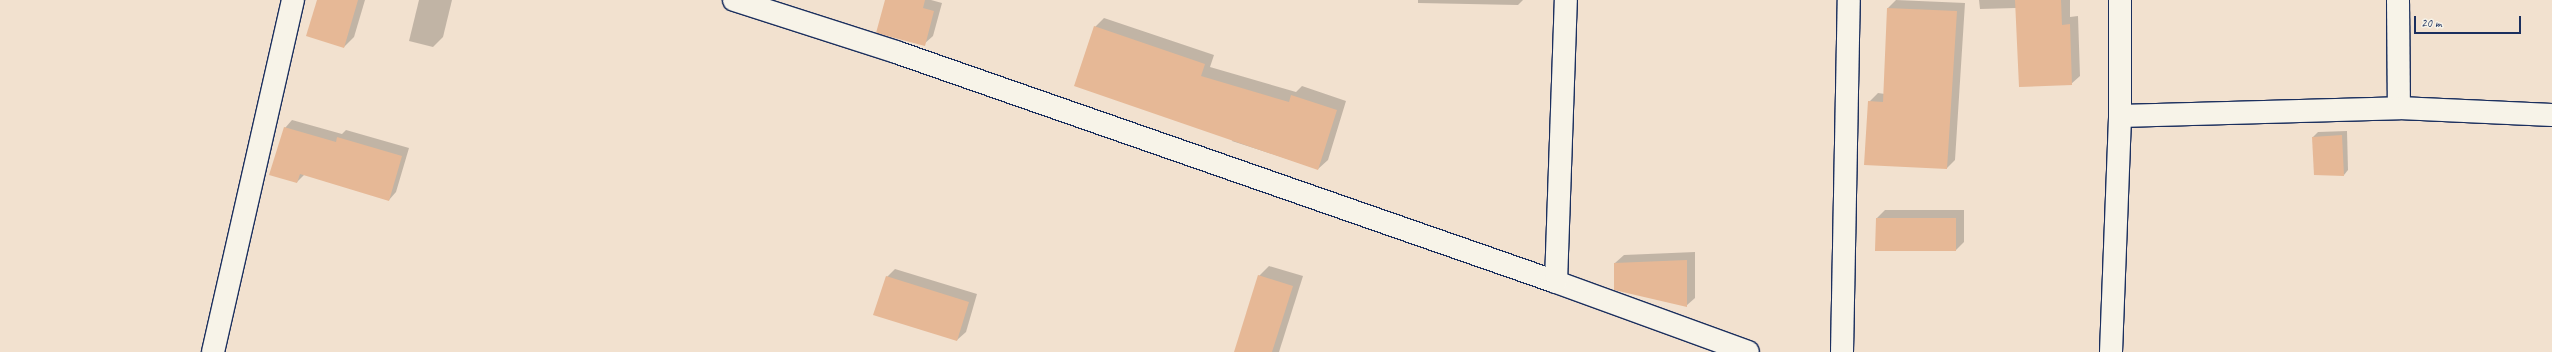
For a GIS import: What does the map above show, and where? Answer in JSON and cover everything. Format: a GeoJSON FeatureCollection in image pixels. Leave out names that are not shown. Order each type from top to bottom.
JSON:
{"type":"FeatureCollection","features":[{"type":"Feature","properties":{"kind":"street"},"geometry":{"type":"LineString","coordinates":[[213,352],[293,0]]}},
{"type":"Feature","properties":{"kind":"street"},"geometry":{"type":"LineString","coordinates":[[734,0],[896,52],[1556,282],[1748,352]]}},
{"type":"Feature","properties":{"kind":"street"},"geometry":{"type":"LineString","coordinates":[[1556,282],[1566,0]]}},
{"type":"Feature","properties":{"kind":"street"},"geometry":{"type":"LineString","coordinates":[[1842,352],[1849,0]]}},
{"type":"Feature","properties":{"kind":"street"},"geometry":{"type":"LineString","coordinates":[[2111,352],[2120,116],[2120,0]]}},
{"type":"Feature","properties":{"kind":"street"},"geometry":{"type":"LineString","coordinates":[[2398,0],[2399,108]]}},
{"type":"Feature","properties":{"kind":"street"},"geometry":{"type":"LineString","coordinates":[[2120,116],[2399,108],[2552,115]]}},
{"type":"Feature","properties":{"kind":"building"},"geometry":{"type":"Polygon","coordinates":[[[317,0],[358,0],[344,48],[306,36],[317,0]]]}},
{"type":"Feature","properties":{"kind":"building"},"geometry":{"type":"Polygon","coordinates":[[[885,0],[925,0],[923,8],[934,11],[925,46],[876,33],[885,0]]]}},
{"type":"Feature","properties":{"kind":"building"},"geometry":{"type":"Polygon","coordinates":[[[2015,0],[2061,0],[2062,25],[2070,24],[2072,85],[2019,87],[2015,0]]]}},
{"type":"Feature","properties":{"kind":"building"},"geometry":{"type":"Polygon","coordinates":[[[1887,8],[1957,11],[1947,169],[1864,165],[1868,101],[1883,102],[1887,8]]]}},
{"type":"Feature","properties":{"kind":"building"},"geometry":{"type":"Polygon","coordinates":[[[1094,26],[1205,64],[1201,76],[1289,102],[1291,95],[1337,110],[1318,170],[1074,86],[1094,26]]]}},
{"type":"Feature","properties":{"kind":"building"},"geometry":{"type":"Polygon","coordinates":[[[284,127],[336,142],[337,137],[402,156],[389,201],[300,174],[297,183],[269,175],[284,127]]]}},
{"type":"Feature","properties":{"kind":"building"},"geometry":{"type":"Polygon","coordinates":[[[2342,135],[2344,176],[2314,175],[2312,137],[2342,135]]]}},
{"type":"Feature","properties":{"kind":"building"},"geometry":{"type":"Polygon","coordinates":[[[1876,218],[1956,218],[1956,251],[1875,251],[1876,218]]]}},
{"type":"Feature","properties":{"kind":"building"},"geometry":{"type":"Polygon","coordinates":[[[1687,260],[1687,307],[1614,290],[1614,263],[1687,260]]]}},
{"type":"Feature","properties":{"kind":"building"},"geometry":{"type":"Polygon","coordinates":[[[1258,275],[1293,286],[1272,352],[1234,352],[1258,275]]]}},
{"type":"Feature","properties":{"kind":"building"},"geometry":{"type":"Polygon","coordinates":[[[886,276],[969,302],[957,341],[873,315],[886,276]]]}}]}
